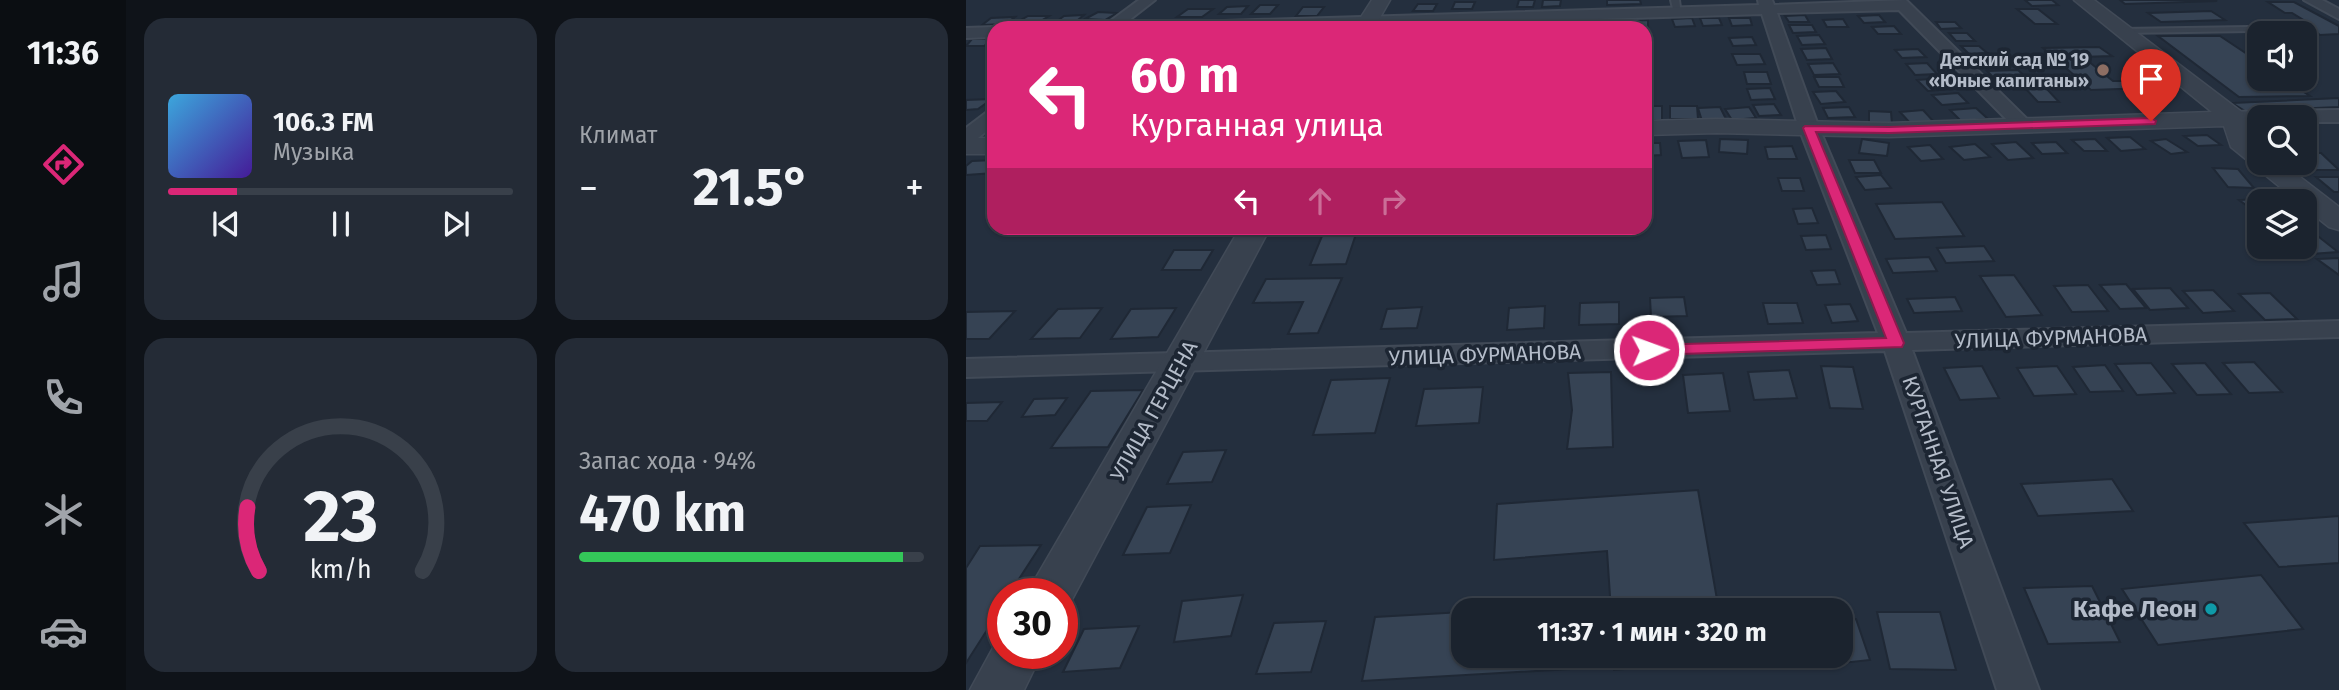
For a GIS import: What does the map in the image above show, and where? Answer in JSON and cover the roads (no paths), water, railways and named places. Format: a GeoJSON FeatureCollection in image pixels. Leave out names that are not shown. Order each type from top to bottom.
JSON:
{"type":"FeatureCollection","features":[{"type":"Feature","properties":{"kind":"street"},"geometry":{"type":"LineString","coordinates":[[1119,21],[1148,0]]}},
{"type":"Feature","properties":{"kind":"street"},"geometry":{"type":"LineString","coordinates":[[1368,21],[1381,0]]}},
{"type":"Feature","properties":{"kind":"street"},"geometry":{"type":"LineString","coordinates":[[2083,0],[2247,118]]}},
{"type":"Feature","properties":{"kind":"street"},"geometry":{"type":"LineString","coordinates":[[2311,0],[2339,15]]}},
{"type":"Feature","properties":{"kind":"street"},"geometry":{"type":"LineString","coordinates":[[1431,21],[1676,6],[1901,3],[2024,126]]}},
{"type":"Feature","properties":{"kind":"street","name":"КУРГАННАЯ УЛИЦА"},"geometry":{"type":"LineString","coordinates":[[1768,5],[1809,128],[1896,343],[2018,690]]}},
{"type":"Feature","properties":{"kind":"street"},"geometry":{"type":"LineString","coordinates":[[966,33],[987,32]]}},
{"type":"Feature","properties":{"kind":"street"},"geometry":{"type":"LineString","coordinates":[[2317,116],[2339,116]]}},
{"type":"Feature","properties":{"kind":"street"},"geometry":{"type":"LineString","coordinates":[[1652,128],[1889,130],[2247,118]]}},
{"type":"Feature","properties":{"kind":"street"},"geometry":{"type":"LineString","coordinates":[[2247,118],[2240,142],[2247,148]]}},
{"type":"Feature","properties":{"kind":"street"},"geometry":{"type":"LineString","coordinates":[[966,138],[987,122]]}},
{"type":"Feature","properties":{"kind":"street"},"geometry":{"type":"LineString","coordinates":[[966,146],[987,146]]}},
{"type":"Feature","properties":{"kind":"street"},"geometry":{"type":"LineString","coordinates":[[2281,175],[2339,221]]}},
{"type":"Feature","properties":{"kind":"street","name":"УЛИЦА ГЕРЦЕНА"},"geometry":{"type":"LineString","coordinates":[[1060,578],[1251,235]]}},
{"type":"Feature","properties":{"kind":"street","name":"УЛИЦА ФУРМАНОВА"},"geometry":{"type":"LineString","coordinates":[[966,368],[2339,329]]}},
{"type":"Feature","properties":{"kind":"street"},"geometry":{"type":"LineString","coordinates":[[996,690],[1008,669]]}},
{"type":"Feature","properties":{"kind":"lane"},"geometry":{"type":"LineString","coordinates":[[2123,31],[2247,29]]}},
{"type":"Feature","properties":{"kind":"place","name":"Детский сад № 19 «Юные капитаны»"},"geometry":{"type":"Point","coordinates":[2103,70]}},
{"type":"Feature","properties":{"kind":"place","name":"Кафе Леон"},"geometry":{"type":"Point","coordinates":[2211,609]}}]}
